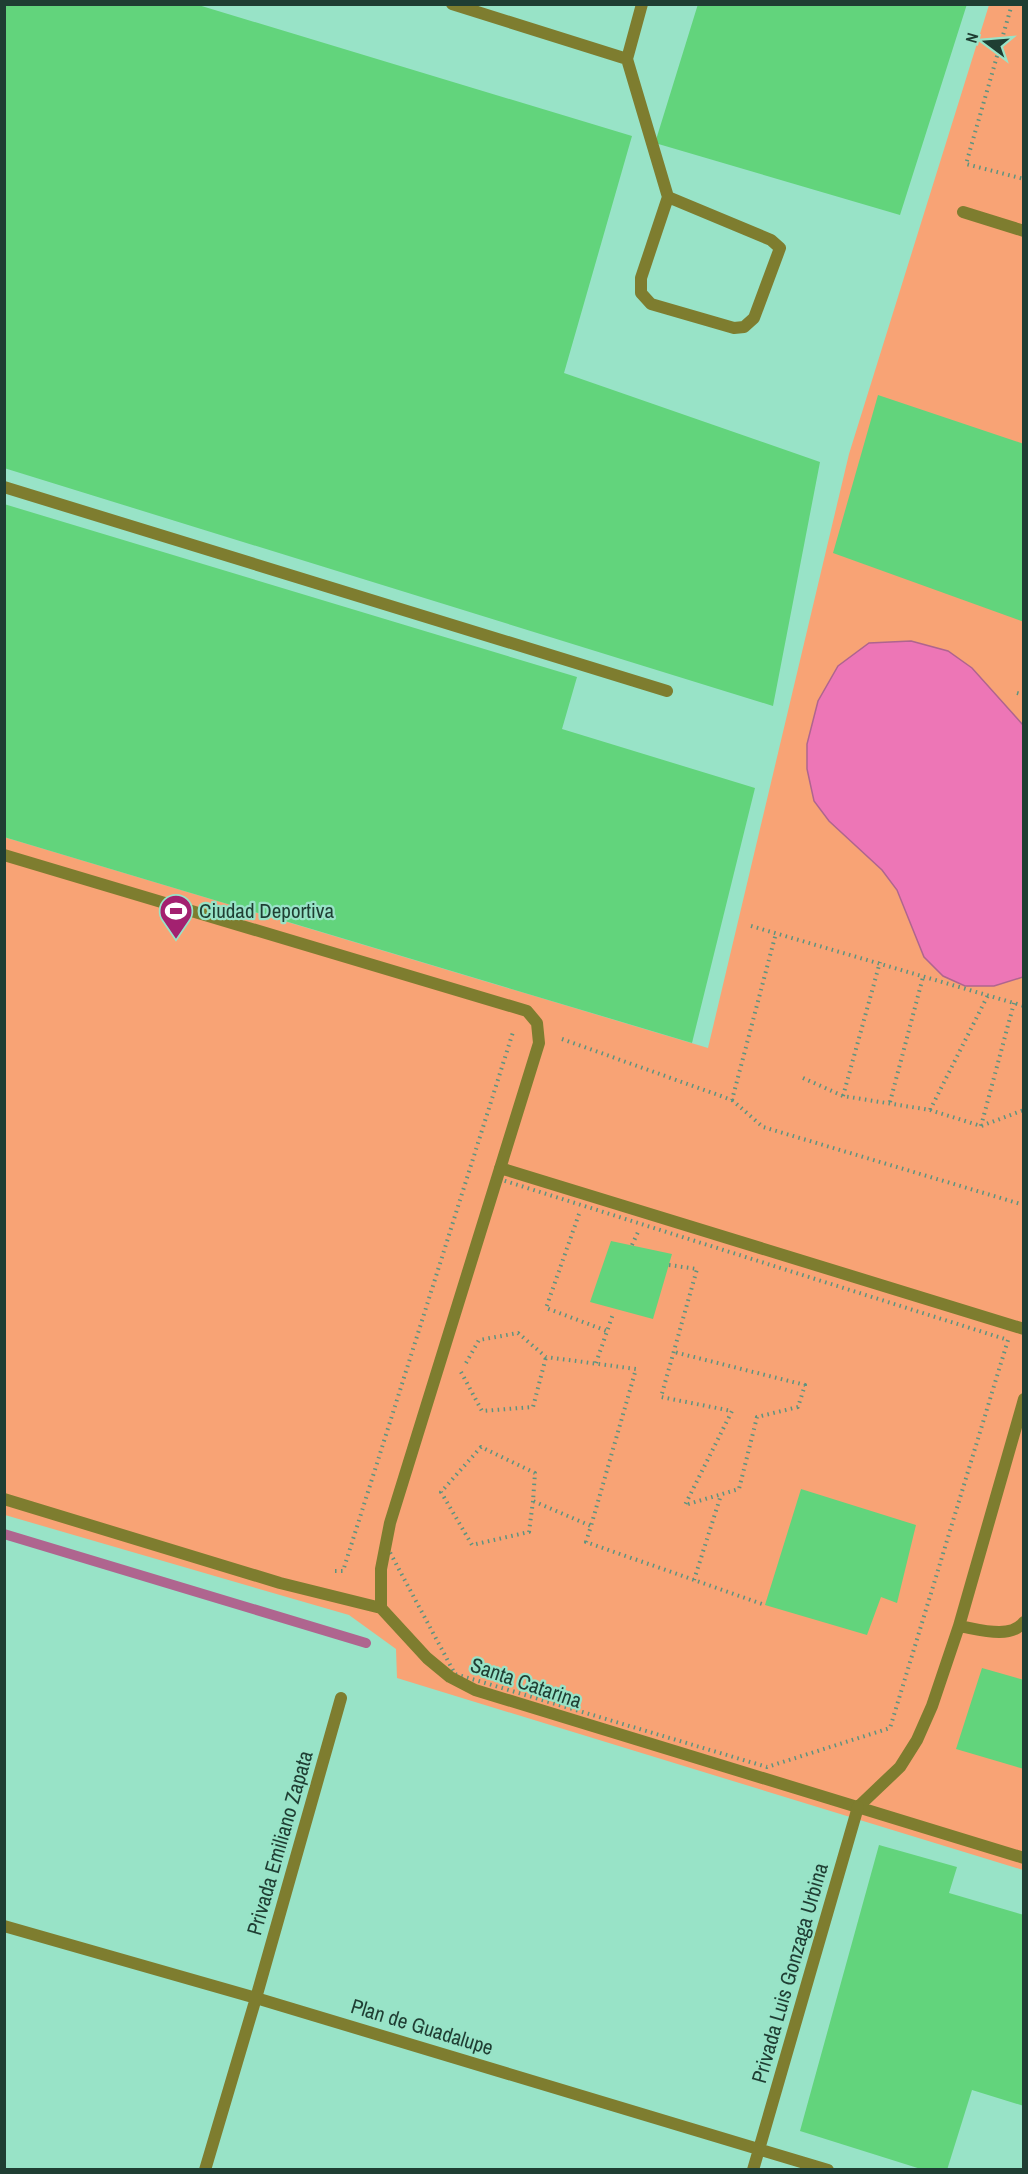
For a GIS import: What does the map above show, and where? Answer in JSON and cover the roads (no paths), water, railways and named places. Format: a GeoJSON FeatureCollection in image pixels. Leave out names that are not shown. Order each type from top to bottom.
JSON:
{"type":"FeatureCollection","features":[{"type":"Feature","properties":{"kind":"street"},"geometry":{"type":"LineString","coordinates":[[452,4],[627,59]]}},
{"type":"Feature","properties":{"kind":"street"},"geometry":{"type":"LineString","coordinates":[[642,4],[627,59],[668,196],[641,278],[641,293],[651,304],[734,328],[744,327],[754,318],[780,248],[771,240],[668,196]]}},
{"type":"Feature","properties":{"kind":"street"},"geometry":{"type":"LineString","coordinates":[[963,212],[1023,231]]}},
{"type":"Feature","properties":{"kind":"street"},"geometry":{"type":"LineString","coordinates":[[4,487],[668,691]]}},
{"type":"Feature","properties":{"kind":"street"},"geometry":{"type":"LineString","coordinates":[[4,855],[527,1011],[537,1023],[539,1043],[390,1523],[381,1569],[381,1608],[280,1583],[4,1498]]}},
{"type":"Feature","properties":{"kind":"street"},"geometry":{"type":"LineString","coordinates":[[500,1168],[1023,1329]]}},
{"type":"Feature","properties":{"kind":"street"},"geometry":{"type":"LineString","coordinates":[[858,1807],[900,1767],[917,1740],[933,1706],[959,1626],[1023,1399]]}},
{"type":"Feature","properties":{"kind":"street","name":"Santa Catarina"},"geometry":{"type":"LineString","coordinates":[[381,1608],[427,1658],[450,1677],[475,1690],[1023,1858]]}},
{"type":"Feature","properties":{"kind":"street"},"geometry":{"type":"LineString","coordinates":[[959,1626],[1002,1632],[1019,1628],[1023,1622]]}},
{"type":"Feature","properties":{"kind":"street","name":"Privada Emiliano Zapata"},"geometry":{"type":"LineString","coordinates":[[205,2169],[341,1698]]}},
{"type":"Feature","properties":{"kind":"street","name":"Privada Luis Gonzaga Urbina"},"geometry":{"type":"LineString","coordinates":[[753,2169],[858,1807]]}},
{"type":"Feature","properties":{"kind":"street","name":"Plan de Guadalupe"},"geometry":{"type":"LineString","coordinates":[[4,1926],[256,1998],[828,2169]]}},
{"type":"Feature","properties":{"kind":"waterway"},"geometry":{"type":"LineString","coordinates":[[4,1534],[366,1643]]}},
{"type":"Feature","properties":{"kind":"place","name":"Ciudad Deportiva"},"geometry":{"type":"Point","coordinates":[176,940]}}]}
